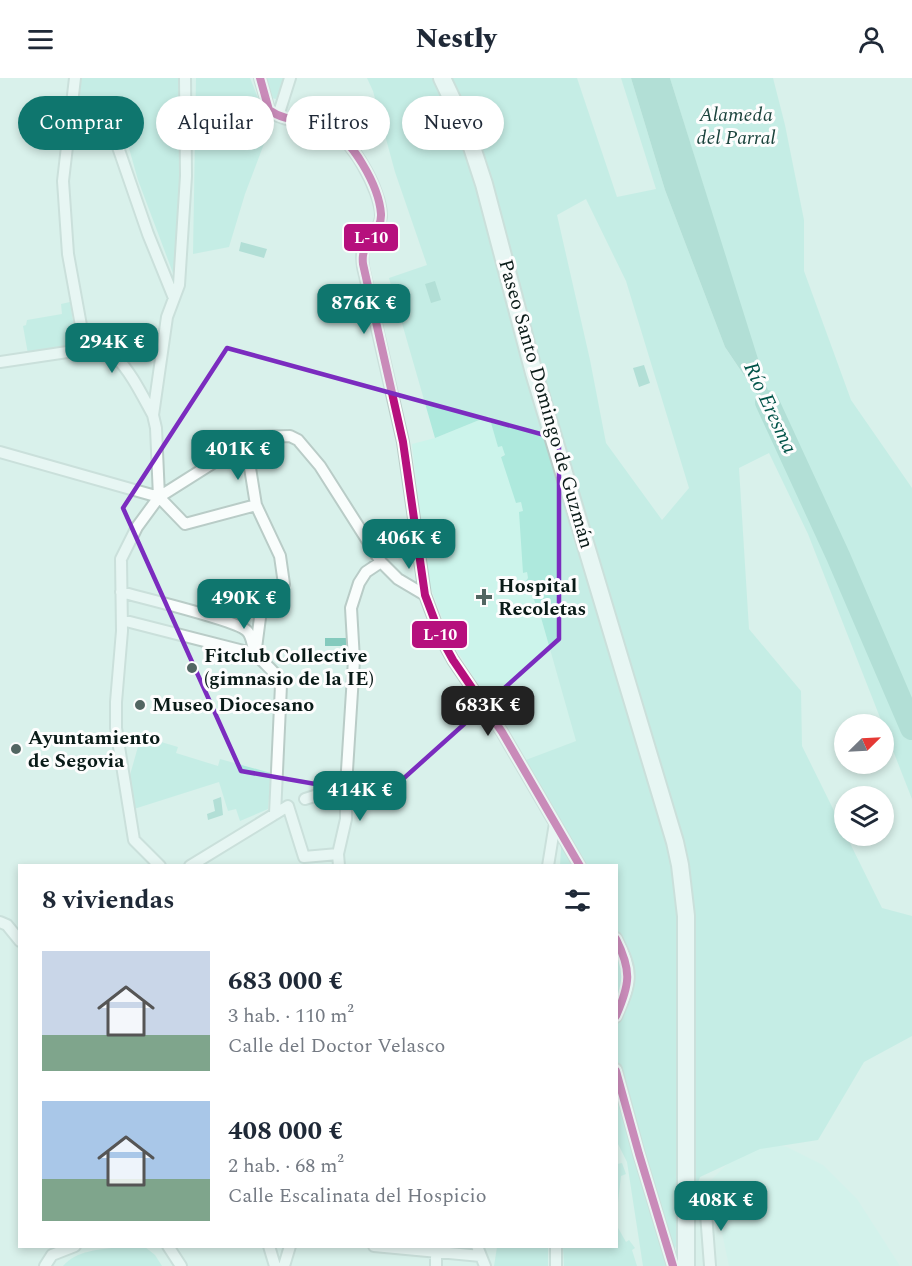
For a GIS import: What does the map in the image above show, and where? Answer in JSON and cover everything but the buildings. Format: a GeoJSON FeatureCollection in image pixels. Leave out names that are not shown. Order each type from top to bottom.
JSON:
{"type":"FeatureCollection","features":[{"type":"Feature","properties":{"kind":"main road","name":"Paseo Santo Domingo de Guzmán"},"geometry":{"type":"LineString","coordinates":[[442,78],[466,129],[484,183],[534,373],[640,723],[680,865],[686,927],[686,1266]]}},
{"type":"Feature","properties":{"kind":"street"},"geometry":{"type":"LineString","coordinates":[[73,96],[75,78]]}},
{"type":"Feature","properties":{"kind":"street"},"geometry":{"type":"LineString","coordinates":[[153,415],[167,316],[179,285],[186,176],[185,78]]}},
{"type":"Feature","properties":{"kind":"street"},"geometry":{"type":"LineString","coordinates":[[260,78],[269,110],[279,116],[323,125],[335,130],[344,138],[369,177],[379,202],[381,217],[376,232],[364,246],[363,267],[403,442],[425,595],[442,640],[453,660],[502,732],[579,864]]}},
{"type":"Feature","properties":{"kind":"street"},"geometry":{"type":"LineString","coordinates":[[279,116],[290,78]]}},
{"type":"Feature","properties":{"kind":"street"},"geometry":{"type":"LineString","coordinates":[[65,150],[63,181],[68,255],[82,331],[88,339],[108,350],[123,366],[153,415],[156,428],[159,497]]}},
{"type":"Feature","properties":{"kind":"street"},"geometry":{"type":"LineString","coordinates":[[119,150],[148,234],[174,298]]}},
{"type":"Feature","properties":{"kind":"street"},"geometry":{"type":"LineString","coordinates":[[0,362],[74,351],[95,343]]}},
{"type":"Feature","properties":{"kind":"street"},"geometry":{"type":"LineString","coordinates":[[158,864],[134,840],[116,728],[122,620],[121,559],[137,527],[159,497],[257,436],[290,436],[298,440],[320,466],[381,562],[398,579],[425,595]]}},
{"type":"Feature","properties":{"kind":"street"},"geometry":{"type":"LineString","coordinates":[[246,443],[256,505],[280,556],[284,584]]}},
{"type":"Feature","properties":{"kind":"street"},"geometry":{"type":"LineString","coordinates":[[0,452],[159,497],[185,524],[256,505]]}},
{"type":"Feature","properties":{"kind":"street"},"geometry":{"type":"LineString","coordinates":[[193,864],[288,806],[304,857],[338,860],[346,827],[346,786],[354,660],[351,608],[359,583],[366,572],[381,562]]}},
{"type":"Feature","properties":{"kind":"street"},"geometry":{"type":"LineString","coordinates":[[122,592],[242,628],[250,636],[255,654],[281,685],[275,814]]}},
{"type":"Feature","properties":{"kind":"street"},"geometry":{"type":"LineString","coordinates":[[255,654],[261,610]]}},
{"type":"Feature","properties":{"kind":"street"},"geometry":{"type":"LineString","coordinates":[[122,620],[255,654]]}},
{"type":"Feature","properties":{"kind":"street"},"geometry":{"type":"LineString","coordinates":[[305,799],[346,786]]}},
{"type":"Feature","properties":{"kind":"street"},"geometry":{"type":"LineString","coordinates":[[548,864],[555,823]]}},
{"type":"Feature","properties":{"kind":"street"},"geometry":{"type":"LineString","coordinates":[[4,924],[18,939]]}},
{"type":"Feature","properties":{"kind":"street"},"geometry":{"type":"LineString","coordinates":[[618,942],[628,961],[630,971],[626,992],[618,1012]]}},
{"type":"Feature","properties":{"kind":"street"},"geometry":{"type":"LineString","coordinates":[[618,1075],[673,1266]]}},
{"type":"Feature","properties":{"kind":"street"},"geometry":{"type":"LineString","coordinates":[[705,1200],[710,1266]]}},
{"type":"Feature","properties":{"kind":"street"},"geometry":{"type":"LineString","coordinates":[[45,1266],[52,1255],[68,1248]]}},
{"type":"Feature","properties":{"kind":"street"},"geometry":{"type":"LineString","coordinates":[[169,1248],[180,1266]]}},
{"type":"Feature","properties":{"kind":"street"},"geometry":{"type":"LineString","coordinates":[[270,1248],[275,1266]]}},
{"type":"Feature","properties":{"kind":"street"},"geometry":{"type":"LineString","coordinates":[[284,1266],[289,1248]]}},
{"type":"Feature","properties":{"kind":"street"},"geometry":{"type":"LineString","coordinates":[[395,1248],[481,1256]]}},
{"type":"Feature","properties":{"kind":"street"},"geometry":{"type":"LineString","coordinates":[[556,1248],[556,1266]]}},
{"type":"Feature","properties":{"kind":"street"},"geometry":{"type":"LineString","coordinates":[[436,1252],[436,1266]]}},
{"type":"Feature","properties":{"kind":"highlighted area"},"geometry":{"type":"Polygon","coordinates":[[[227,348],[559,439],[559,639],[384,796],[241,771],[123,508],[227,348]]]}},
{"type":"Feature","properties":{"kind":"shaded area","name":"Hospital Recoletas"},"geometry":{"type":"Polygon","coordinates":[[[489,416],[498,446],[502,445],[505,455],[501,456],[517,503],[521,501],[523,573],[527,571],[526,581],[540,614],[576,741],[523,761],[450,639],[428,580],[412,444],[435,438],[489,416]]]}},
{"type":"Feature","properties":{"kind":"shaded area"},"geometry":{"type":"Polygon","coordinates":[[[752,1140],[787,1147],[823,1165],[857,1199],[900,1266],[729,1266],[715,1199],[709,1182],[752,1140]]]}},
{"type":"Feature","properties":{"kind":"green space"},"geometry":{"type":"Polygon","coordinates":[[[79,78],[180,78],[180,96],[156,96],[156,150],[181,150],[182,188],[173,273],[138,180],[130,150],[144,150],[144,96],[77,96],[79,78]]]}},
{"type":"Feature","properties":{"kind":"green space"},"geometry":{"type":"Polygon","coordinates":[[[196,78],[250,78],[257,96],[196,96],[196,78]]]}},
{"type":"Feature","properties":{"kind":"green space"},"geometry":{"type":"Polygon","coordinates":[[[266,78],[284,78],[276,99],[270,96],[266,78]]]}},
{"type":"Feature","properties":{"kind":"green space","name":"Alameda del Parral"},"geometry":{"type":"Polygon","coordinates":[[[367,78],[577,78],[617,197],[656,189],[621,78],[631,78],[665,190],[725,347],[778,427],[670,78],[773,78],[804,220],[804,271],[851,400],[912,488],[912,799],[894,753],[894,714],[879,714],[808,534],[769,453],[739,468],[749,629],[801,691],[802,746],[834,811],[834,846],[851,846],[882,908],[912,916],[912,1036],[864,1062],[818,1140],[760,1149],[700,1177],[669,1266],[643,1266],[627,1162],[618,1144],[618,864],[560,864],[562,834],[523,761],[576,741],[540,614],[526,581],[527,572],[523,573],[519,512],[523,511],[521,502],[516,503],[501,457],[505,455],[502,446],[498,447],[489,416],[435,438],[389,278],[427,265],[389,150],[390,96],[374,96],[367,78]],[[586,199],[557,215],[606,443],[662,520],[689,488],[626,281],[586,199]]]}},
{"type":"Feature","properties":{"kind":"green space"},"geometry":{"type":"Polygon","coordinates":[[[195,150],[262,150],[229,247],[193,254],[195,150]]]}},
{"type":"Feature","properties":{"kind":"green space"},"geometry":{"type":"Polygon","coordinates":[[[70,302],[77,346],[28,354],[23,326],[26,325],[27,320],[62,314],[61,304],[70,302]]]}},
{"type":"Feature","properties":{"kind":"green space"},"geometry":{"type":"Polygon","coordinates":[[[141,736],[178,747],[176,753],[218,766],[220,759],[271,773],[268,809],[240,821],[236,809],[228,811],[219,782],[134,809],[128,775],[130,775],[141,736]]]}},
{"type":"Feature","properties":{"kind":"green space"},"geometry":{"type":"Polygon","coordinates":[[[622,1163],[626,1174],[621,1176],[618,1202],[618,1164],[622,1163]]]}},
{"type":"Feature","properties":{"kind":"green space"},"geometry":{"type":"Polygon","coordinates":[[[618,1228],[626,1242],[629,1240],[635,1248],[632,1250],[637,1266],[564,1266],[563,1248],[618,1248],[618,1228]]]}},
{"type":"Feature","properties":{"kind":"green space"},"geometry":{"type":"Polygon","coordinates":[[[146,1248],[155,1255],[162,1266],[63,1266],[75,1257],[96,1250],[146,1248]]]}},
{"type":"Feature","properties":{"kind":"green space"},"geometry":{"type":"Polygon","coordinates":[[[497,1248],[548,1248],[548,1266],[494,1266],[497,1248]]]}},
{"type":"Feature","properties":{"kind":"water"},"geometry":{"type":"Polygon","coordinates":[[[631,78],[670,78],[780,429],[725,347],[665,190],[631,78]]]}},
{"type":"Feature","properties":{"kind":"water"},"geometry":{"type":"Polygon","coordinates":[[[241,242],[267,249],[264,258],[239,251],[241,242]]]}},
{"type":"Feature","properties":{"kind":"water"},"geometry":{"type":"Polygon","coordinates":[[[435,281],[441,300],[431,303],[425,284],[435,281]]]}},
{"type":"Feature","properties":{"kind":"water"},"geometry":{"type":"Polygon","coordinates":[[[644,365],[650,383],[639,387],[633,368],[644,365]]]}},
{"type":"Feature","properties":{"kind":"water"},"geometry":{"type":"Polygon","coordinates":[[[325,638],[346,638],[346,646],[325,646],[325,638]]]}},
{"type":"Feature","properties":{"kind":"water"},"geometry":{"type":"Polygon","coordinates":[[[221,797],[223,815],[208,820],[207,814],[215,811],[213,800],[221,797]]]}},
{"type":"Feature","properties":{"kind":"waterway","name":"Río Eresma"},"geometry":{"type":"LineString","coordinates":[[767,402],[838,556],[912,728]]}},
{"type":"Feature","properties":{"kind":"transit line","name":"L-10"},"geometry":{"type":"LineString","coordinates":[[260,78],[269,110],[290,119],[326,126],[336,132],[354,152],[370,177],[381,214],[378,227],[365,248],[363,264],[403,442],[425,595],[442,640],[453,660],[502,732],[579,864]]}},
{"type":"Feature","properties":{"kind":"transit line","name":"L-10"},"geometry":{"type":"LineString","coordinates":[[618,943],[627,969],[626,986],[618,1011]]}},
{"type":"Feature","properties":{"kind":"transit line","name":"L-10"},"geometry":{"type":"LineString","coordinates":[[618,1078],[673,1266]]}},
{"type":"Feature","properties":{"kind":"place","name":"Hospital Recoletas"},"geometry":{"type":"Point","coordinates":[484,597]}},
{"type":"Feature","properties":{"kind":"place","name":"Fitclub Collective (gimnasio de la IE)"},"geometry":{"type":"Point","coordinates":[192,668]}},
{"type":"Feature","properties":{"kind":"place","name":"Museo Diocesano"},"geometry":{"type":"Point","coordinates":[140,705]}},
{"type":"Feature","properties":{"kind":"place","name":"Ayuntamiento de Segovia"},"geometry":{"type":"Point","coordinates":[16,749]}}]}
